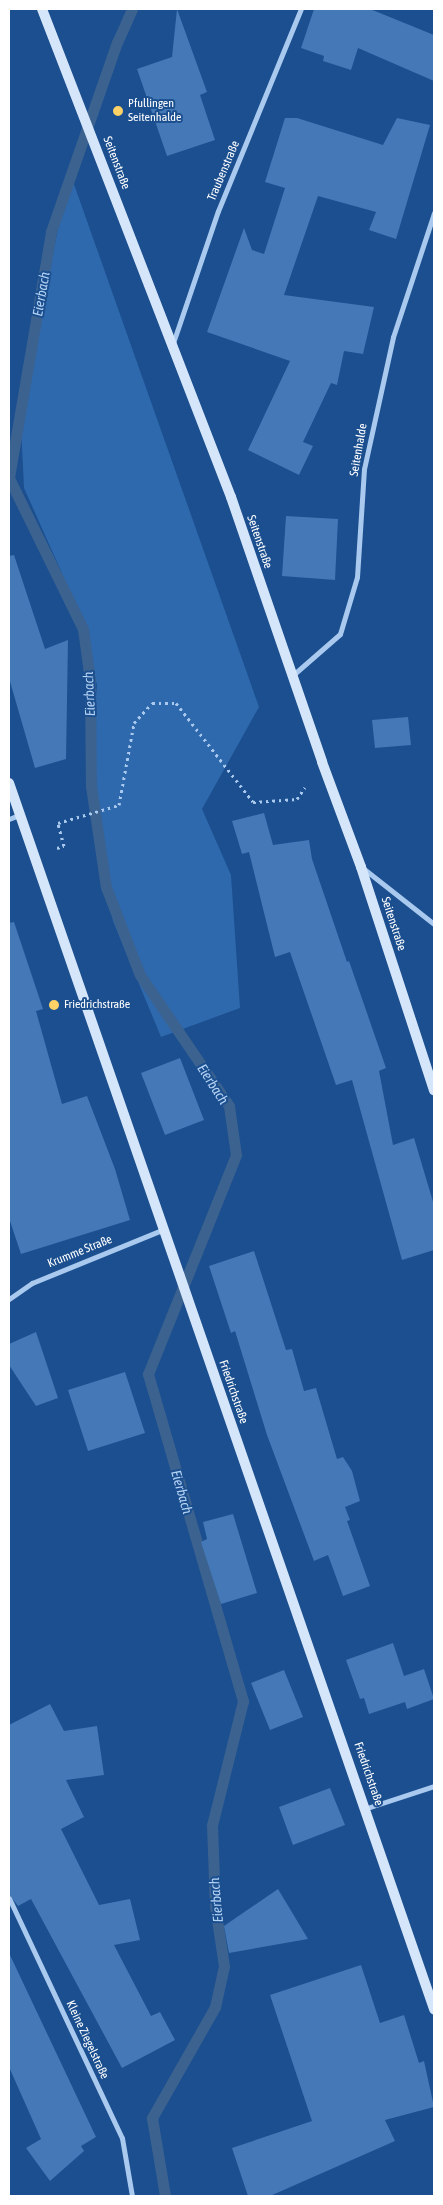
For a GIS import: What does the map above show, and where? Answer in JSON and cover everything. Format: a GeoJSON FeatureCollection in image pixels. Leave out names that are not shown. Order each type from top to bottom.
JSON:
{"type":"FeatureCollection","features":[{"type":"Feature","properties":{"kind":"main road","name":"Seitenstraße"},"geometry":{"type":"LineString","coordinates":[[42,9],[173,344],[322,762],[362,867],[434,1090]]}},
{"type":"Feature","properties":{"kind":"main road","name":"Friedrichstraße"},"geometry":{"type":"LineString","coordinates":[[9,783],[162,1230],[367,1808],[434,2009]]}},
{"type":"Feature","properties":{"kind":"street","name":"Traubenstraße"},"geometry":{"type":"LineString","coordinates":[[173,344],[218,211],[301,9]]}},
{"type":"Feature","properties":{"kind":"street","name":"Seitenhalde"},"geometry":{"type":"LineString","coordinates":[[292,675],[340,634],[357,577],[364,469],[393,337],[434,213]]}},
{"type":"Feature","properties":{"kind":"street"},"geometry":{"type":"LineString","coordinates":[[9,819],[20,814]]}},
{"type":"Feature","properties":{"kind":"street"},"geometry":{"type":"LineString","coordinates":[[362,867],[434,924]]}},
{"type":"Feature","properties":{"kind":"street","name":"Krumme Straße"},"geometry":{"type":"LineString","coordinates":[[9,1299],[32,1283],[162,1230]]}},
{"type":"Feature","properties":{"kind":"street"},"geometry":{"type":"LineString","coordinates":[[367,1808],[434,1786]]}},
{"type":"Feature","properties":{"kind":"street","name":"Kleine Ziegelstraße"},"geometry":{"type":"LineString","coordinates":[[9,1898],[122,2138],[132,2196]]}},
{"type":"Feature","properties":{"kind":"path"},"geometry":{"type":"LineString","coordinates":[[58,823],[119,805],[134,723],[152,703],[176,703],[253,802],[297,799],[322,762]]}},
{"type":"Feature","properties":{"kind":"shaded area"},"geometry":{"type":"Polygon","coordinates":[[[70,173],[259,707],[202,809],[231,875],[240,1008],[161,1037],[113,921],[88,788],[97,685],[61,571],[24,488],[20,407],[70,173]]]}},
{"type":"Feature","properties":{"kind":"building"},"geometry":{"type":"Polygon","coordinates":[[[177,9],[207,92],[200,95],[215,140],[167,156],[137,69],[172,57],[177,9]]]}},
{"type":"Feature","properties":{"kind":"building"},"geometry":{"type":"Polygon","coordinates":[[[314,9],[370,9],[434,35],[434,81],[358,48],[351,70],[323,61],[324,56],[301,48],[314,9]]]}},
{"type":"Feature","properties":{"kind":"building"},"geometry":{"type":"Polygon","coordinates":[[[285,118],[297,118],[383,145],[397,118],[430,125],[396,239],[369,230],[376,212],[318,196],[284,295],[374,307],[363,354],[344,351],[337,385],[331,383],[303,442],[313,446],[299,475],[248,450],[290,361],[207,332],[244,228],[252,250],[264,254],[285,188],[265,182],[285,118]]]}},
{"type":"Feature","properties":{"kind":"building"},"geometry":{"type":"Polygon","coordinates":[[[286,516],[338,519],[335,580],[282,576],[286,516]]]}},
{"type":"Feature","properties":{"kind":"building"},"geometry":{"type":"Polygon","coordinates":[[[14,555],[45,649],[68,640],[66,759],[35,768],[9,678],[9,556],[14,555]]]}},
{"type":"Feature","properties":{"kind":"building"},"geometry":{"type":"Polygon","coordinates":[[[408,717],[411,745],[375,748],[372,720],[408,717]]]}},
{"type":"Feature","properties":{"kind":"building"},"geometry":{"type":"Polygon","coordinates":[[[264,813],[273,845],[309,840],[312,859],[386,1068],[379,1071],[393,1145],[414,1138],[434,1205],[434,1250],[402,1260],[352,1080],[336,1085],[290,952],[275,957],[249,852],[242,854],[232,821],[264,813]]]}},
{"type":"Feature","properties":{"kind":"building"},"geometry":{"type":"Polygon","coordinates":[[[14,922],[43,1009],[36,1011],[62,1104],[87,1096],[115,1169],[130,1220],[21,1254],[9,1218],[9,923],[14,922]]]}},
{"type":"Feature","properties":{"kind":"building"},"geometry":{"type":"Polygon","coordinates":[[[180,1058],[204,1120],[165,1135],[141,1073],[180,1058]]]}},
{"type":"Feature","properties":{"kind":"building"},"geometry":{"type":"Polygon","coordinates":[[[254,1251],[286,1350],[292,1349],[304,1391],[316,1388],[337,1459],[343,1457],[352,1471],[360,1501],[345,1507],[350,1520],[347,1521],[370,1586],[343,1596],[328,1555],[314,1561],[267,1435],[235,1331],[231,1333],[209,1266],[254,1251]]]}},
{"type":"Feature","properties":{"kind":"building"},"geometry":{"type":"Polygon","coordinates":[[[36,1332],[58,1398],[36,1406],[9,1365],[9,1344],[36,1332]]]}},
{"type":"Feature","properties":{"kind":"building"},"geometry":{"type":"Polygon","coordinates":[[[125,1372],[145,1433],[88,1451],[68,1390],[125,1372]]]}},
{"type":"Feature","properties":{"kind":"building"},"geometry":{"type":"Polygon","coordinates":[[[233,1514],[257,1593],[221,1604],[201,1542],[207,1539],[203,1522],[233,1514]]]}},
{"type":"Feature","properties":{"kind":"building"},"geometry":{"type":"Polygon","coordinates":[[[393,1643],[404,1676],[424,1669],[434,1699],[407,1709],[405,1702],[369,1714],[364,1698],[360,1699],[346,1660],[393,1643]]]}},
{"type":"Feature","properties":{"kind":"building"},"geometry":{"type":"Polygon","coordinates":[[[284,1670],[303,1717],[270,1730],[251,1683],[284,1670]]]}},
{"type":"Feature","properties":{"kind":"building"},"geometry":{"type":"Polygon","coordinates":[[[50,1704],[64,1731],[97,1726],[104,1775],[66,1780],[84,1817],[61,1829],[99,1905],[130,1899],[140,1940],[114,1945],[151,2016],[160,2012],[175,2040],[122,2068],[31,1899],[18,1906],[9,1894],[9,1725],[50,1704]]]}},
{"type":"Feature","properties":{"kind":"building"},"geometry":{"type":"Polygon","coordinates":[[[330,1788],[345,1825],[293,1845],[279,1807],[330,1788]]]}},
{"type":"Feature","properties":{"kind":"building"},"geometry":{"type":"Polygon","coordinates":[[[278,1889],[308,1939],[229,1953],[224,1926],[278,1889]]]}},
{"type":"Feature","properties":{"kind":"building"},"geometry":{"type":"Polygon","coordinates":[[[9,1953],[96,2137],[81,2146],[84,2151],[50,2181],[26,2148],[41,2139],[9,2067],[9,1953]]]}},
{"type":"Feature","properties":{"kind":"building"},"geometry":{"type":"Polygon","coordinates":[[[361,1965],[380,2023],[404,2015],[419,2063],[424,2061],[434,2107],[385,2120],[395,2141],[270,2196],[248,2196],[232,2148],[312,2121],[270,1995],[361,1965]]]}},
{"type":"Feature","properties":{"kind":"waterway","name":"Eierbach"},"geometry":{"type":"LineString","coordinates":[[132,9],[117,42],[51,232],[9,478],[83,629],[90,680],[91,786],[106,887],[140,975],[229,1106],[236,1155],[148,1374],[243,1701],[212,1825],[215,1906],[224,1966],[215,2007],[152,2118],[165,2196]]}},
{"type":"Feature","properties":{"kind":"place","name":"Pfullingen Seitenhalde"},"geometry":{"type":"Point","coordinates":[118,111]}},
{"type":"Feature","properties":{"kind":"place","name":"Friedrichstraße"},"geometry":{"type":"Point","coordinates":[54,1005]}}]}
